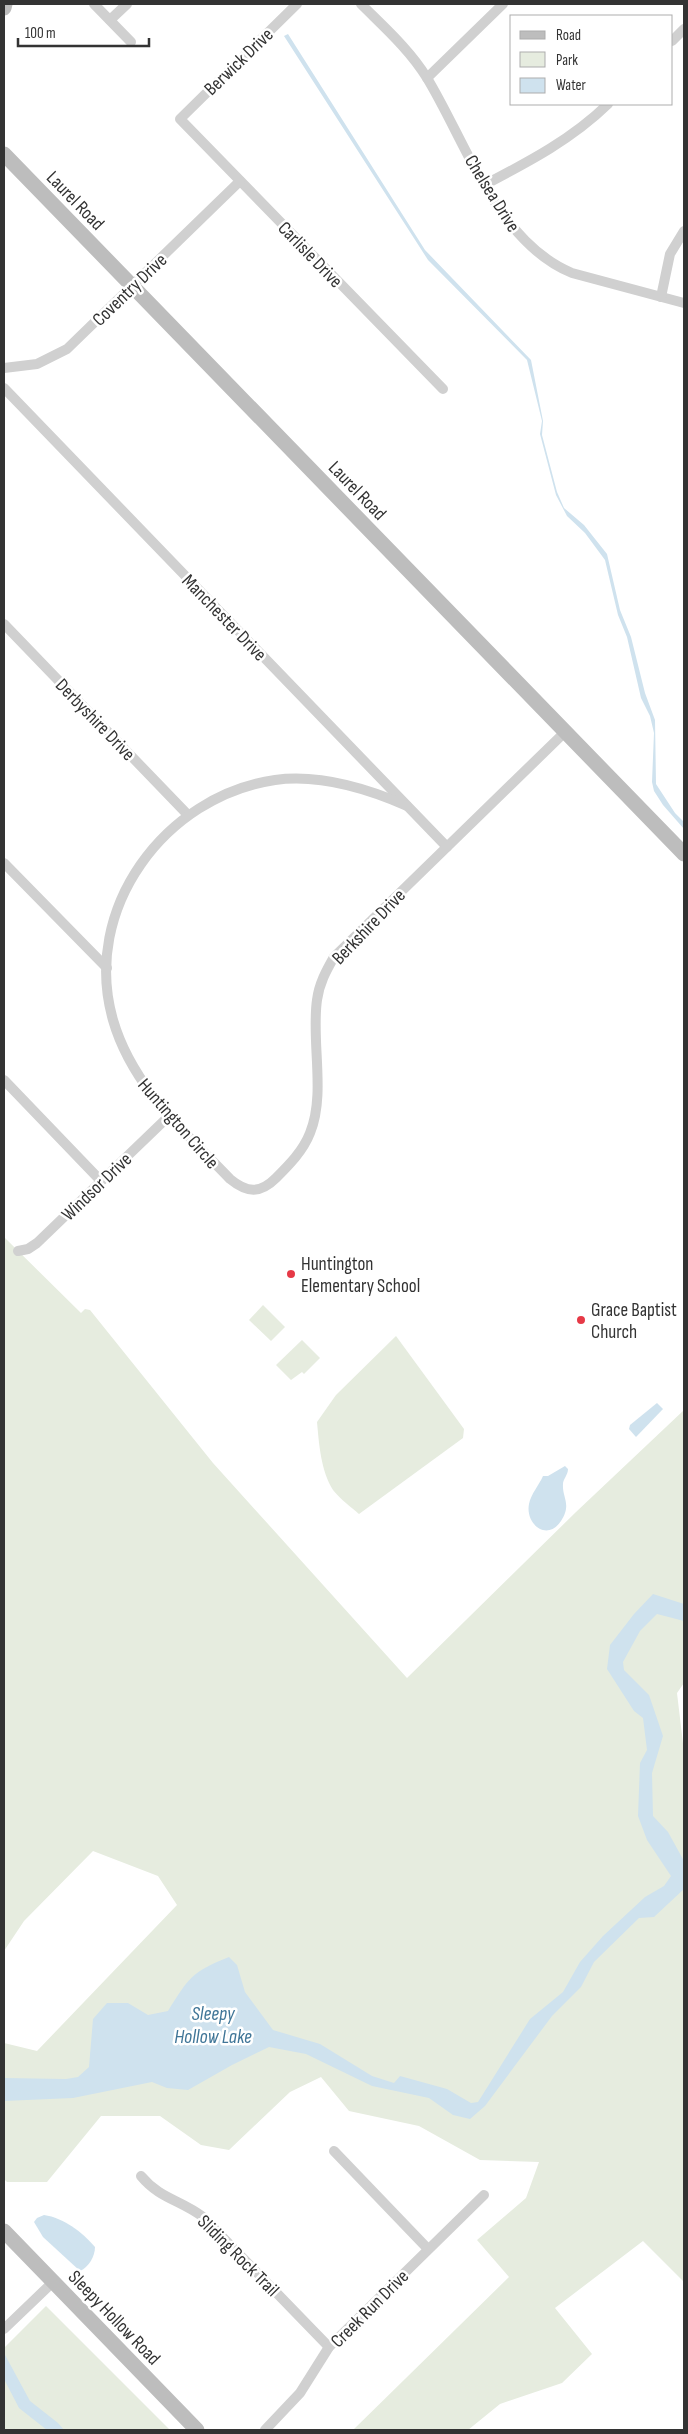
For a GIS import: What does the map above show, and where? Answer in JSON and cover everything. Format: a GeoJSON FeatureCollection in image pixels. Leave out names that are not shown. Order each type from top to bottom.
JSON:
{"type":"FeatureCollection","features":[{"type":"Feature","properties":{"kind":"street"},"geometry":{"type":"LineString","coordinates":[[4,8],[6,4]]}},
{"type":"Feature","properties":{"kind":"street"},"geometry":{"type":"LineString","coordinates":[[94,4],[131,42]]}},
{"type":"Feature","properties":{"kind":"street"},"geometry":{"type":"LineString","coordinates":[[110,20],[127,4]]}},
{"type":"Feature","properties":{"kind":"street","name":"Berwick Drive"},"geometry":{"type":"LineString","coordinates":[[180,119],[297,4]]}},
{"type":"Feature","properties":{"kind":"street","name":"Chelsea Drive"},"geometry":{"type":"LineString","coordinates":[[361,4],[406,49],[427,78],[512,228],[546,260],[572,273],[684,303]]}},
{"type":"Feature","properties":{"kind":"street"},"geometry":{"type":"LineString","coordinates":[[427,78],[503,4]]}},
{"type":"Feature","properties":{"kind":"street"},"geometry":{"type":"LineString","coordinates":[[673,40],[684,29]]}},
{"type":"Feature","properties":{"kind":"street"},"geometry":{"type":"LineString","coordinates":[[486,184],[562,142],[589,122],[607,105]]}},
{"type":"Feature","properties":{"kind":"street","name":"Carlisle Drive"},"geometry":{"type":"LineString","coordinates":[[180,119],[443,390]]}},
{"type":"Feature","properties":{"kind":"street","name":"Laurel Road"},"geometry":{"type":"LineString","coordinates":[[4,154],[684,854]]}},
{"type":"Feature","properties":{"kind":"street","name":"Coventry Drive"},"geometry":{"type":"LineString","coordinates":[[4,368],[27,367],[58,355],[75,342],[240,181]]}},
{"type":"Feature","properties":{"kind":"street"},"geometry":{"type":"LineString","coordinates":[[661,297],[670,254],[684,231]]}},
{"type":"Feature","properties":{"kind":"street","name":"Manchester Drive"},"geometry":{"type":"LineString","coordinates":[[4,388],[447,847]]}},
{"type":"Feature","properties":{"kind":"street","name":"Derbyshire Drive"},"geometry":{"type":"LineString","coordinates":[[4,624],[188,815]]}},
{"type":"Feature","properties":{"kind":"street","name":"Berkshire Drive"},"geometry":{"type":"LineString","coordinates":[[258,1191],[274,1180],[299,1153],[313,1126],[316,1098],[317,1000],[330,964],[346,944],[565,732]]}},
{"type":"Feature","properties":{"kind":"street","name":"Huntington Circle"},"geometry":{"type":"LineString","coordinates":[[258,1191],[243,1189],[230,1180],[169,1116],[142,1083],[123,1050],[112,1018],[107,968],[116,911],[131,876],[161,838],[188,815],[212,800],[242,788],[288,779],[326,781],[386,797],[407,806]]}},
{"type":"Feature","properties":{"kind":"street"},"geometry":{"type":"LineString","coordinates":[[4,863],[107,968]]}},
{"type":"Feature","properties":{"kind":"street"},"geometry":{"type":"LineString","coordinates":[[4,1080],[101,1181]]}},
{"type":"Feature","properties":{"kind":"street","name":"Windsor Drive"},"geometry":{"type":"LineString","coordinates":[[18,1251],[28,1249],[37,1243],[169,1116]]}},
{"type":"Feature","properties":{"kind":"street"},"geometry":{"type":"LineString","coordinates":[[334,2151],[428,2249]]}},
{"type":"Feature","properties":{"kind":"street","name":"Sliding Rock Trail"},"geometry":{"type":"LineString","coordinates":[[141,2176],[158,2193],[188,2206],[203,2217],[329,2347]]}},
{"type":"Feature","properties":{"kind":"street","name":"Creek Run Drive"},"geometry":{"type":"LineString","coordinates":[[265,2430],[300,2393],[329,2347],[484,2195]]}},
{"type":"Feature","properties":{"kind":"street","name":"Sleepy Hollow Road"},"geometry":{"type":"LineString","coordinates":[[4,2231],[197,2430]]}},
{"type":"Feature","properties":{"kind":"street"},"geometry":{"type":"LineString","coordinates":[[4,2329],[53,2282]]}},
{"type":"Feature","properties":{"kind":"green space"},"geometry":{"type":"Polygon","coordinates":[[[4,1237],[81,1313],[85,1309],[90,1310],[213,1463],[407,1678],[576,1512],[684,1410],[684,1683],[677,1693],[684,1752],[684,2282],[643,2241],[555,2308],[592,2354],[562,2383],[500,2404],[468,2430],[353,2430],[509,2277],[477,2240],[526,2198],[539,2162],[480,2160],[419,2126],[349,2111],[321,2077],[290,2092],[229,2150],[201,2145],[160,2116],[101,2116],[47,2182],[7,2182],[4,2179],[4,2043],[37,2051],[177,1905],[158,1876],[93,1851],[24,1921],[4,1951],[4,1237]]]}},
{"type":"Feature","properties":{"kind":"green space"},"geometry":{"type":"Polygon","coordinates":[[[263,1305],[285,1327],[271,1341],[249,1320],[263,1305]]]}},
{"type":"Feature","properties":{"kind":"green space"},"geometry":{"type":"Polygon","coordinates":[[[396,1336],[464,1429],[463,1438],[359,1514],[342,1500],[329,1483],[321,1457],[317,1422],[336,1395],[396,1336]]]}},
{"type":"Feature","properties":{"kind":"green space"},"geometry":{"type":"Polygon","coordinates":[[[302,1340],[320,1358],[304,1374],[302,1372],[291,1380],[276,1365],[302,1340]]]}},
{"type":"Feature","properties":{"kind":"green space"},"geometry":{"type":"Polygon","coordinates":[[[46,2306],[170,2430],[4,2430],[4,2348],[46,2306]]]}},
{"type":"Feature","properties":{"kind":"water"},"geometry":{"type":"Polygon","coordinates":[[[288,34],[425,250],[531,360],[543,421],[542,435],[557,492],[564,508],[584,525],[607,554],[620,610],[631,637],[645,693],[655,720],[656,784],[675,813],[684,822],[684,829],[663,805],[654,791],[652,782],[654,733],[650,716],[641,698],[627,637],[618,615],[605,560],[585,533],[567,516],[556,495],[540,434],[542,421],[527,360],[428,260],[284,36],[288,34]]]}},
{"type":"Feature","properties":{"kind":"water"},"geometry":{"type":"Polygon","coordinates":[[[657,1403],[663,1409],[636,1437],[629,1429],[630,1425],[657,1403]]]}},
{"type":"Feature","properties":{"kind":"water"},"geometry":{"type":"Polygon","coordinates":[[[565,1466],[568,1469],[563,1484],[566,1506],[564,1515],[561,1521],[550,1530],[538,1528],[530,1518],[529,1511],[529,1504],[533,1493],[543,1476],[548,1476],[565,1466]]]}},
{"type":"Feature","properties":{"kind":"water","name":"Sleepy Hollow Lake"},"geometry":{"type":"Polygon","coordinates":[[[653,1594],[684,1604],[684,1621],[657,1614],[640,1631],[623,1662],[624,1670],[649,1695],[663,1736],[652,1773],[653,1816],[668,1832],[684,1861],[684,1889],[654,1917],[639,1918],[594,1962],[581,1987],[552,2016],[485,2106],[470,2119],[453,2115],[429,2098],[372,2086],[306,2054],[269,2047],[188,2090],[167,2088],[152,2082],[73,2098],[4,2101],[4,2078],[66,2079],[78,2077],[89,2067],[93,2019],[107,2003],[128,2003],[148,2015],[168,2011],[192,1977],[206,1967],[229,1957],[237,1965],[245,1992],[273,2030],[320,2044],[372,2076],[394,2083],[400,2076],[447,2089],[471,2103],[478,2102],[530,2019],[563,1992],[580,1962],[603,1936],[645,1897],[664,1886],[671,1876],[647,1840],[638,1816],[640,1763],[647,1750],[643,1718],[634,1711],[607,1669],[610,1645],[634,1614],[653,1594]]]}},
{"type":"Feature","properties":{"kind":"water"},"geometry":{"type":"Polygon","coordinates":[[[44,2215],[59,2219],[72,2226],[95,2247],[91,2261],[86,2267],[80,2271],[43,2237],[34,2222],[37,2218],[44,2215]]]}},
{"type":"Feature","properties":{"kind":"water"},"geometry":{"type":"Polygon","coordinates":[[[4,2353],[30,2401],[64,2430],[47,2430],[19,2408],[4,2379],[4,2353]]]}},
{"type":"Feature","properties":{"kind":"place","name":"Huntington Elementary School"},"geometry":{"type":"Point","coordinates":[291,1274]}},
{"type":"Feature","properties":{"kind":"place","name":"Grace Baptist Church"},"geometry":{"type":"Point","coordinates":[581,1320]}}]}
